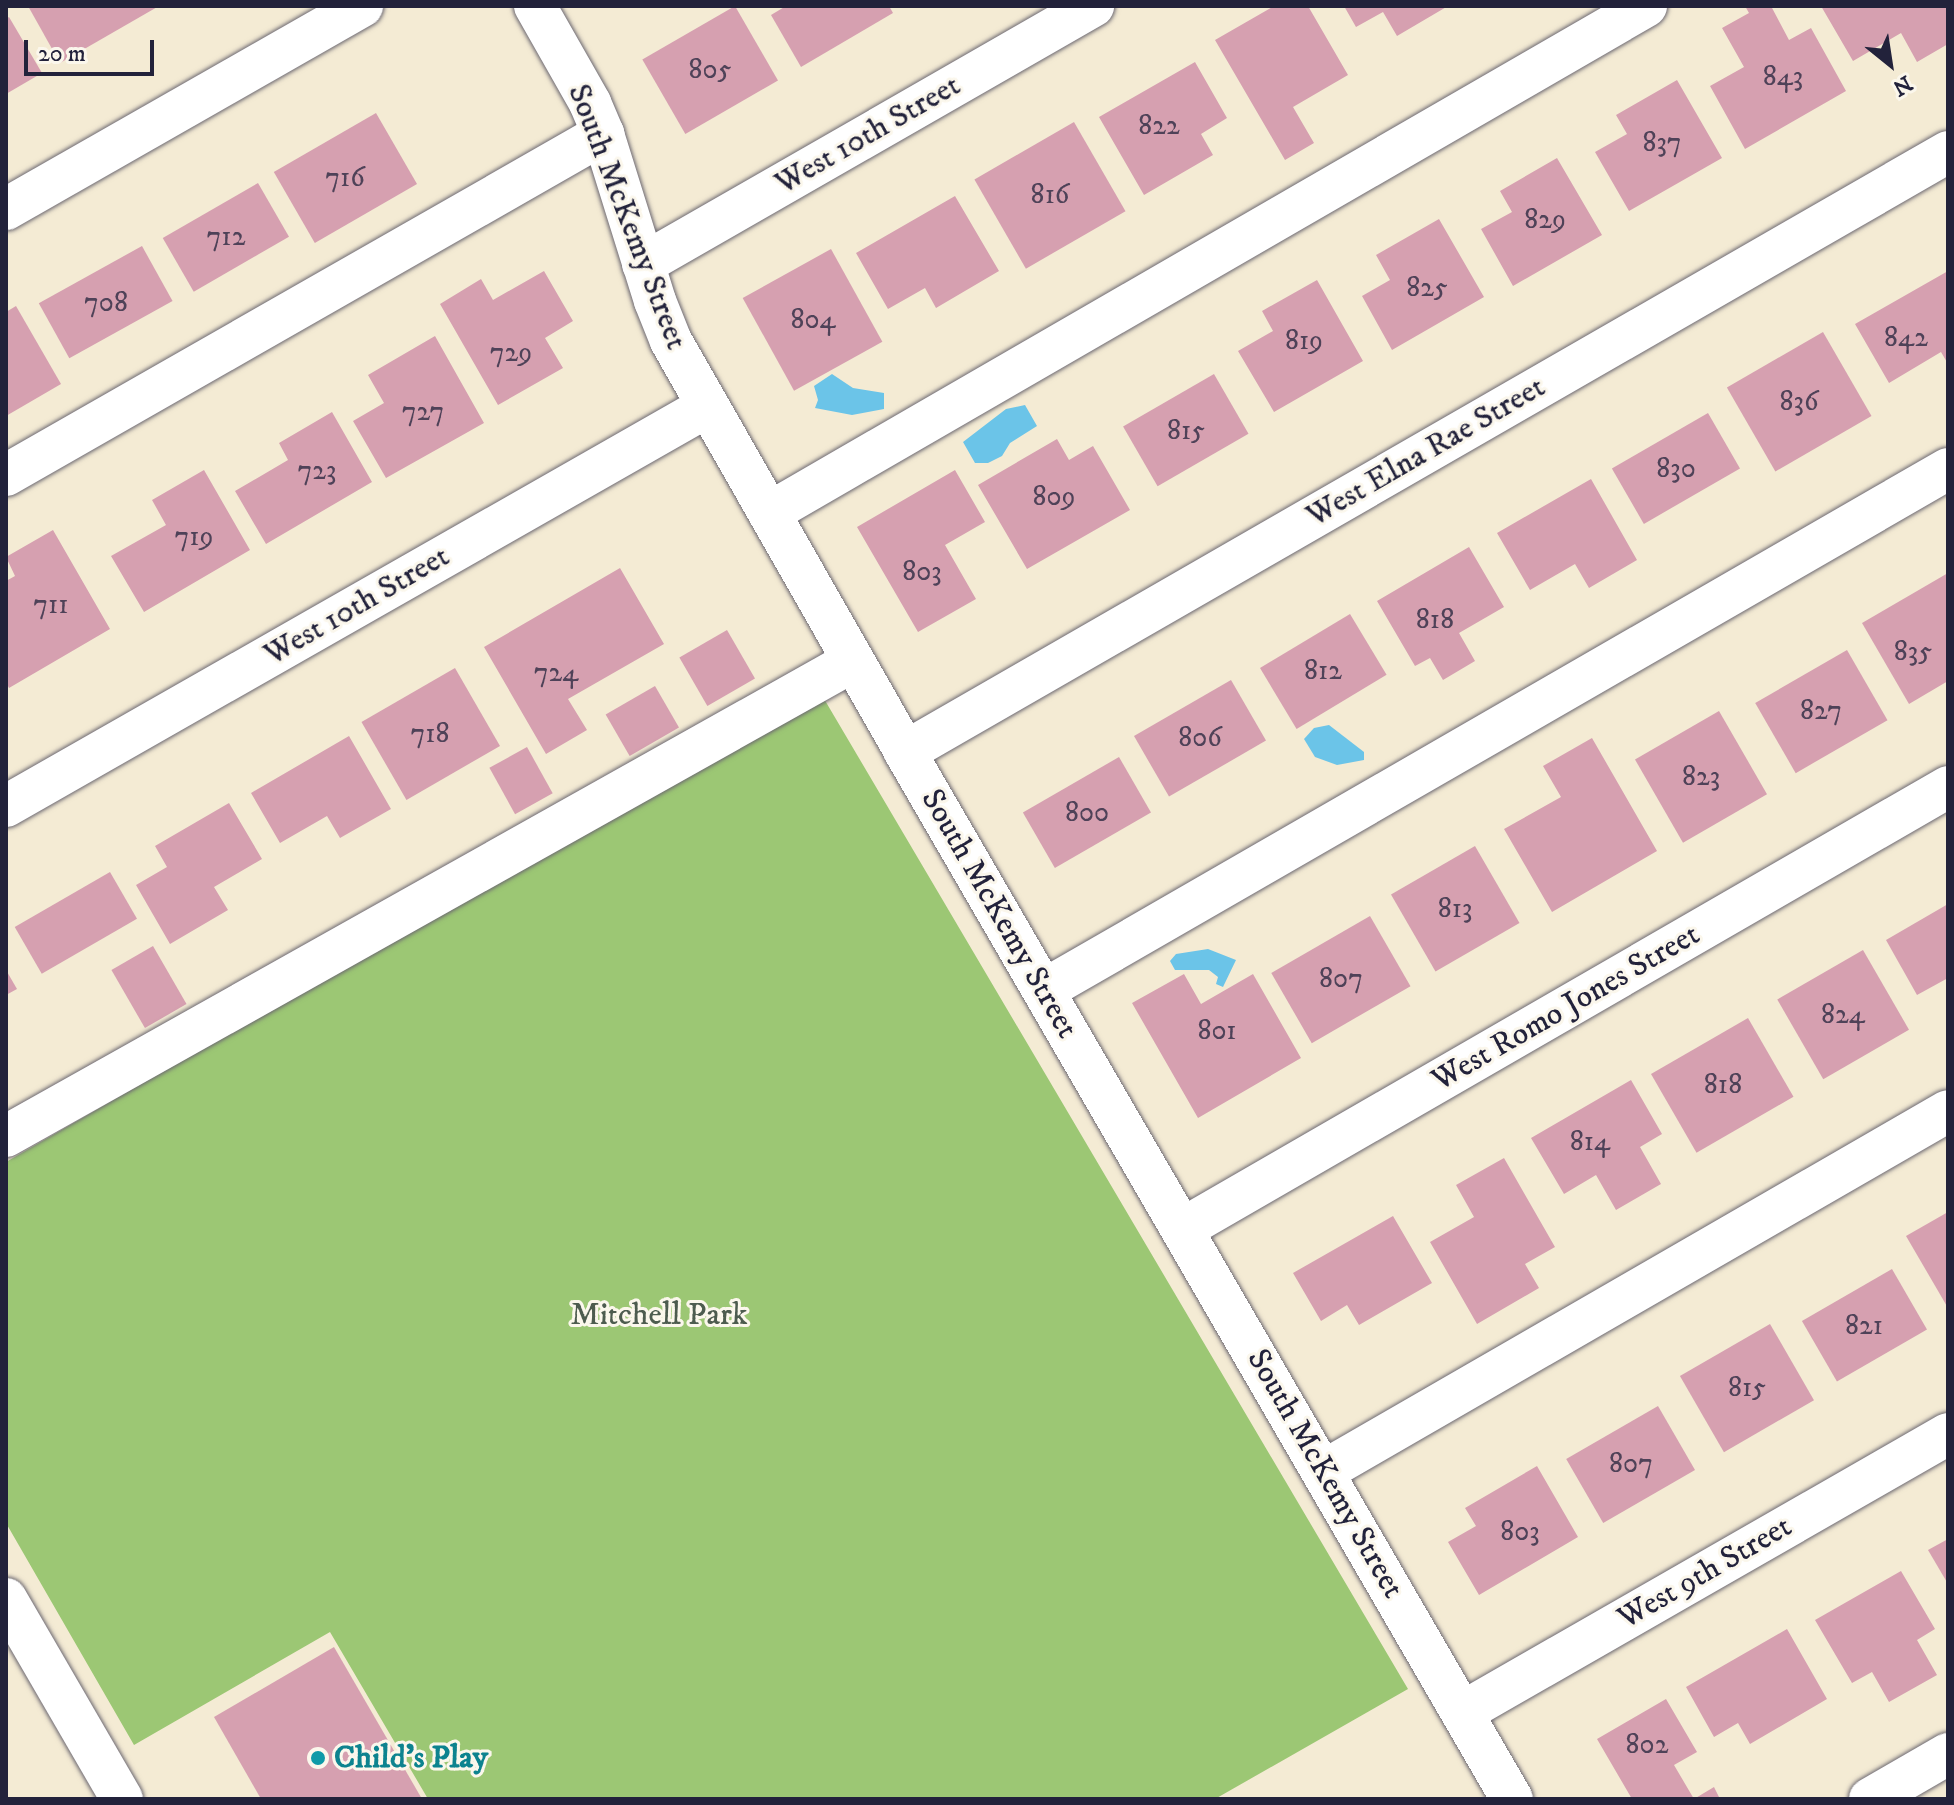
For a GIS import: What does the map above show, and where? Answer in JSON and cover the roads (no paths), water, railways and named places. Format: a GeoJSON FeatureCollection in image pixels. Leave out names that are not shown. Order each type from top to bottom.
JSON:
{"type":"FeatureCollection","features":[{"type":"Feature","properties":{"kind":"street"},"geometry":{"type":"LineString","coordinates":[[6,209],[362,6]]}},
{"type":"Feature","properties":{"kind":"street","name":"South McKemy Street"},"geometry":{"type":"LineString","coordinates":[[535,6],[590,103],[603,134],[643,264],[671,341],[905,752],[1184,1228],[1512,1799]]}},
{"type":"Feature","properties":{"kind":"street","name":"West 10th Street"},"geometry":{"type":"LineString","coordinates":[[643,264],[1093,6]]}},
{"type":"Feature","properties":{"kind":"street"},"geometry":{"type":"LineString","coordinates":[[769,513],[1646,6]]}},
{"type":"Feature","properties":{"kind":"street"},"geometry":{"type":"LineString","coordinates":[[6,475],[603,134]]}},
{"type":"Feature","properties":{"kind":"street","name":"West Elna Rae Street"},"geometry":{"type":"LineString","coordinates":[[905,752],[1948,152]]}},
{"type":"Feature","properties":{"kind":"street","name":"West 10th Street"},"geometry":{"type":"LineString","coordinates":[[6,806],[708,406]]}},
{"type":"Feature","properties":{"kind":"street"},"geometry":{"type":"LineString","coordinates":[[1044,990],[1948,469]]}},
{"type":"Feature","properties":{"kind":"street"},"geometry":{"type":"LineString","coordinates":[[6,1136],[853,661]]}},
{"type":"Feature","properties":{"kind":"street","name":"West Romo Jones Street"},"geometry":{"type":"LineString","coordinates":[[1184,1228],[1948,787]]}},
{"type":"Feature","properties":{"kind":"street"},"geometry":{"type":"LineString","coordinates":[[1324,1471],[1948,1111]]}},
{"type":"Feature","properties":{"kind":"street","name":"West 9th Street"},"geometry":{"type":"LineString","coordinates":[[1463,1712],[1948,1434]]}},
{"type":"Feature","properties":{"kind":"street"},"geometry":{"type":"LineString","coordinates":[[6,1599],[122,1799]]}},
{"type":"Feature","properties":{"kind":"street"},"geometry":{"type":"LineString","coordinates":[[1870,1799],[1948,1754]]}},
{"type":"Feature","properties":{"kind":"water"},"geometry":{"type":"Polygon","coordinates":[[[832,374],[853,388],[884,393],[884,409],[852,415],[815,408],[818,400],[814,386],[832,374]]]}},
{"type":"Feature","properties":{"kind":"water"},"geometry":{"type":"Polygon","coordinates":[[[1025,405],[1037,426],[1010,443],[1002,456],[988,463],[975,463],[963,442],[1006,409],[1025,405]]]}},
{"type":"Feature","properties":{"kind":"water"},"geometry":{"type":"Polygon","coordinates":[[[1329,725],[1364,752],[1364,760],[1337,765],[1315,757],[1304,739],[1314,728],[1329,725]]]}},
{"type":"Feature","properties":{"kind":"water"},"geometry":{"type":"Polygon","coordinates":[[[1208,949],[1236,960],[1223,987],[1216,984],[1218,977],[1209,970],[1175,970],[1170,961],[1176,954],[1208,949]]]}},
{"type":"Feature","properties":{"kind":"place","name":"Child's Play"},"geometry":{"type":"Point","coordinates":[318,1758]}},
{"type":"Feature","properties":{"kind":"park label","name":"Mitchell Park"},"geometry":{"type":"Point","coordinates":[659,1315]}}]}
